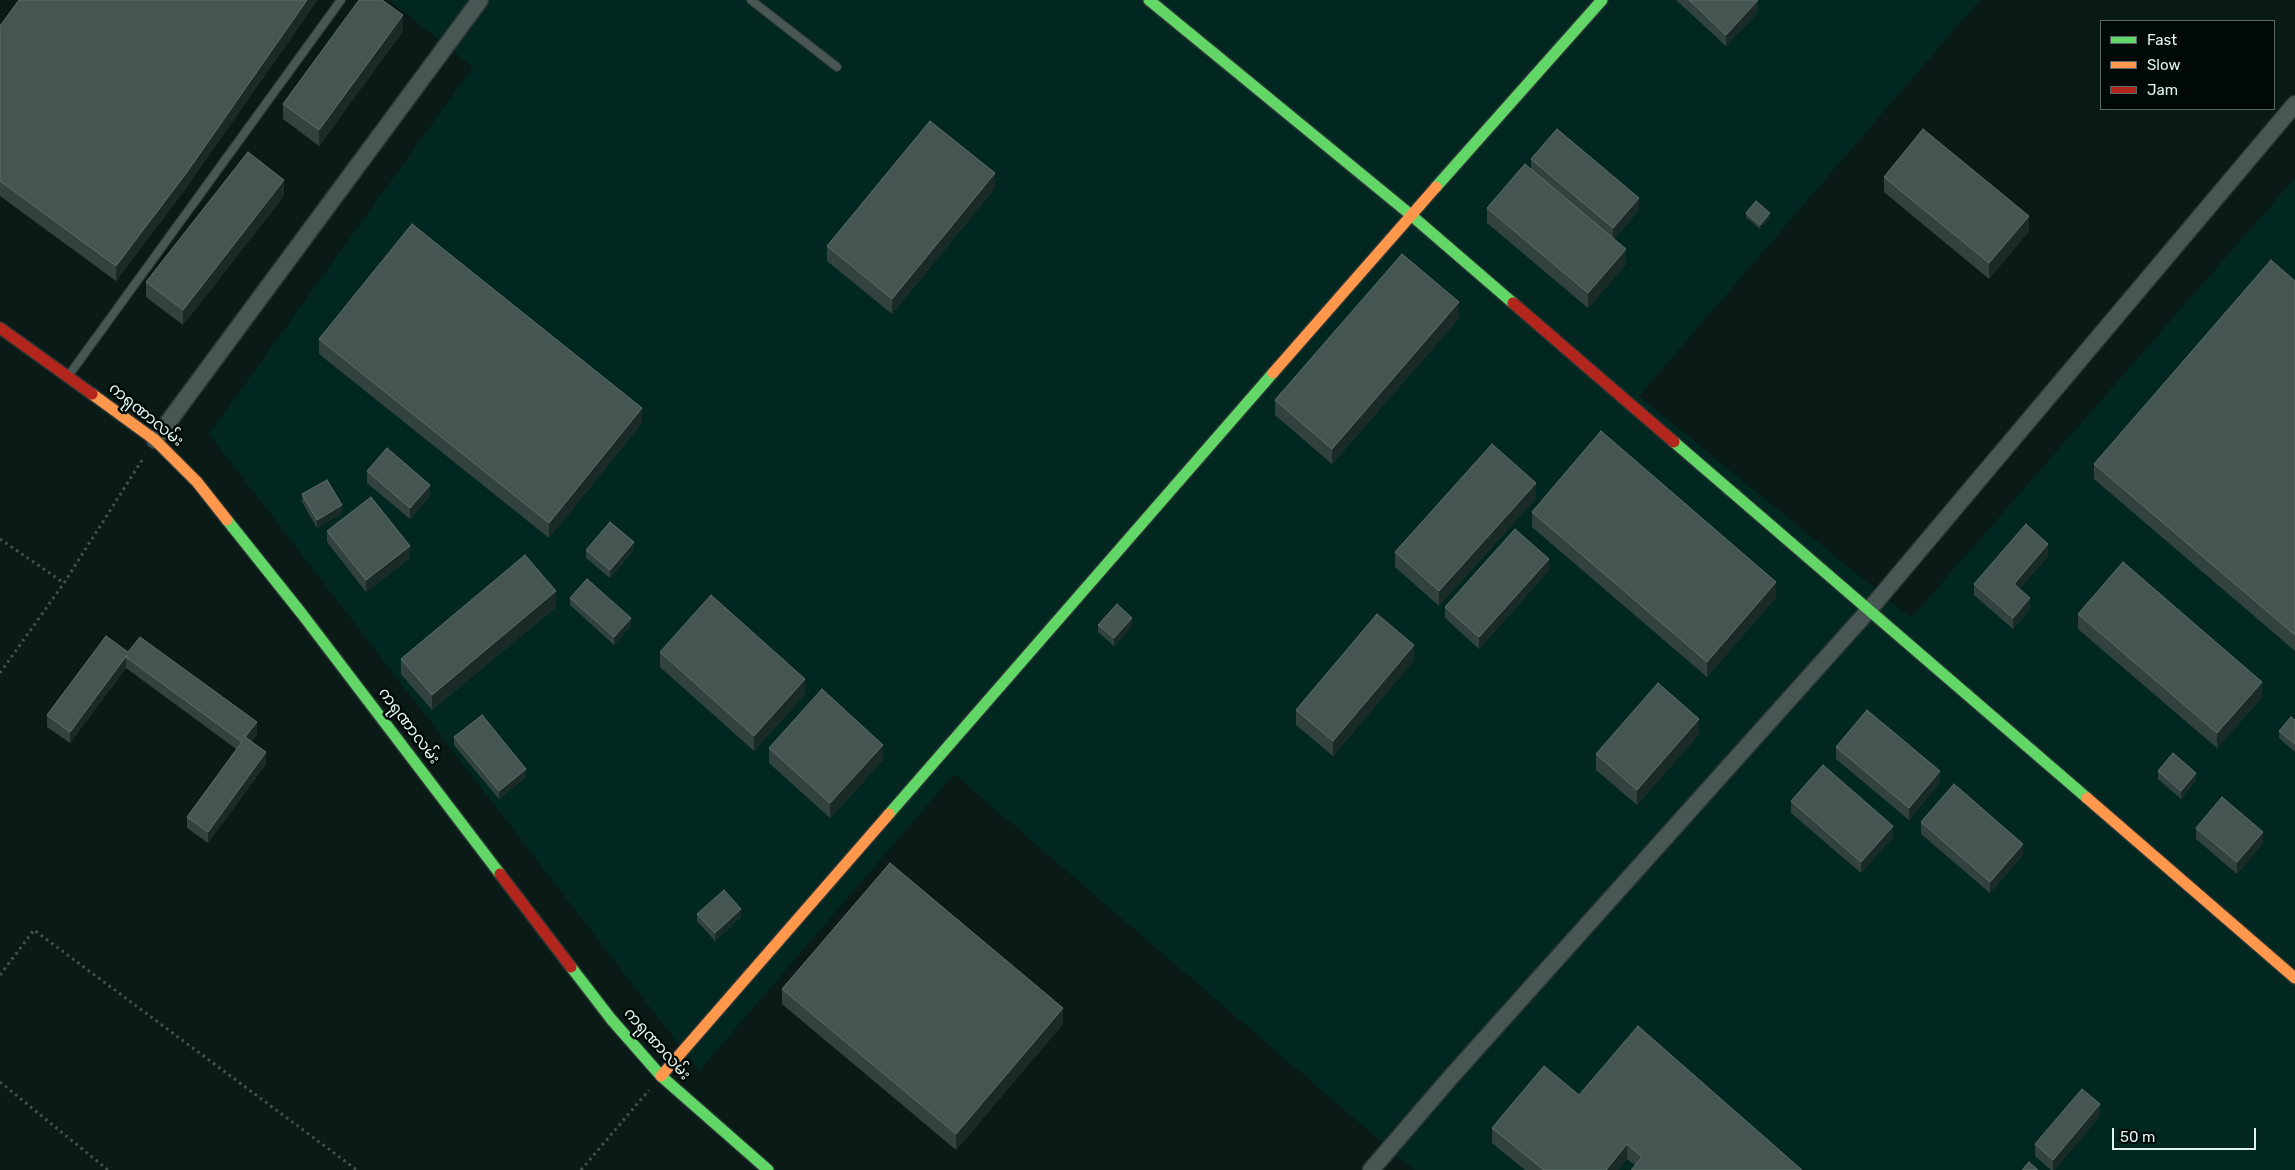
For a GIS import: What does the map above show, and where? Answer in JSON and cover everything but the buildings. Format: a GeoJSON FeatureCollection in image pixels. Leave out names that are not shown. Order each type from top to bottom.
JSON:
{"type":"FeatureCollection","features":[{"type":"Feature","properties":{"kind":"street"},"geometry":{"type":"LineString","coordinates":[[155,440],[480,0]]}},
{"type":"Feature","properties":{"kind":"street"},"geometry":{"type":"LineString","coordinates":[[1149,0],[1411,215],[2295,978]]}},
{"type":"Feature","properties":{"kind":"street"},"geometry":{"type":"LineString","coordinates":[[660,1076],[1411,215],[1602,0]]}},
{"type":"Feature","properties":{"kind":"street"},"geometry":{"type":"LineString","coordinates":[[1371,1170],[1450,1078],[1869,610],[2295,104]]}},
{"type":"Feature","properties":{"kind":"street","name":"ကရုဏာလမ်း"},"geometry":{"type":"LineString","coordinates":[[0,328],[69,375],[155,440],[197,482],[302,614],[605,1011],[660,1076],[768,1170]]}},
{"type":"Feature","properties":{"kind":"lane"},"geometry":{"type":"LineString","coordinates":[[69,375],[340,0]]}},
{"type":"Feature","properties":{"kind":"lane"},"geometry":{"type":"LineString","coordinates":[[752,0],[837,67]]}},
{"type":"Feature","properties":{"kind":"path"},"geometry":{"type":"LineString","coordinates":[[0,673],[64,583],[155,440]]}},
{"type":"Feature","properties":{"kind":"path"},"geometry":{"type":"LineString","coordinates":[[0,539],[64,583]]}},
{"type":"Feature","properties":{"kind":"path"},"geometry":{"type":"LineString","coordinates":[[0,975],[34,930],[357,1170]]}},
{"type":"Feature","properties":{"kind":"path"},"geometry":{"type":"LineString","coordinates":[[581,1170],[660,1076]]}},
{"type":"Feature","properties":{"kind":"path"},"geometry":{"type":"LineString","coordinates":[[0,1082],[108,1170]]}},
{"type":"Feature","properties":{"kind":"shaded area"},"geometry":{"type":"Polygon","coordinates":[[[389,0],[1980,0],[1639,396],[1911,618],[2295,178],[2295,1170],[1414,1170],[954,774],[699,1071],[209,434],[473,67],[389,0]]]}},
{"type":"Feature","properties":{"kind":"traffic: fast"},"geometry":{"type":"LineString","coordinates":[[1149,0],[1411,215],[1513,303]]}},
{"type":"Feature","properties":{"kind":"traffic: fast"},"geometry":{"type":"LineString","coordinates":[[1436,187],[1602,0]]}},
{"type":"Feature","properties":{"kind":"traffic: fast"},"geometry":{"type":"LineString","coordinates":[[889,814],[1273,373]]}},
{"type":"Feature","properties":{"kind":"traffic: fast"},"geometry":{"type":"LineString","coordinates":[[1674,442],[2087,798]]}},
{"type":"Feature","properties":{"kind":"traffic: fast"},"geometry":{"type":"LineString","coordinates":[[227,520],[302,614],[500,874]]}},
{"type":"Feature","properties":{"kind":"traffic: fast"},"geometry":{"type":"LineString","coordinates":[[571,967],[611,1019],[661,1076],[768,1170]]}},
{"type":"Feature","properties":{"kind":"traffic: slow"},"geometry":{"type":"LineString","coordinates":[[1273,373],[1436,187]]}},
{"type":"Feature","properties":{"kind":"traffic: slow"},"geometry":{"type":"LineString","coordinates":[[92,394],[155,440],[197,482],[227,520]]}},
{"type":"Feature","properties":{"kind":"traffic: slow"},"geometry":{"type":"LineString","coordinates":[[2087,798],[2295,978]]}},
{"type":"Feature","properties":{"kind":"traffic: slow"},"geometry":{"type":"LineString","coordinates":[[661,1076],[889,814]]}},
{"type":"Feature","properties":{"kind":"traffic: jam"},"geometry":{"type":"LineString","coordinates":[[1513,303],[1674,442]]}},
{"type":"Feature","properties":{"kind":"traffic: jam"},"geometry":{"type":"LineString","coordinates":[[0,328],[92,394]]}},
{"type":"Feature","properties":{"kind":"traffic: jam"},"geometry":{"type":"LineString","coordinates":[[500,874],[571,967]]}}]}
